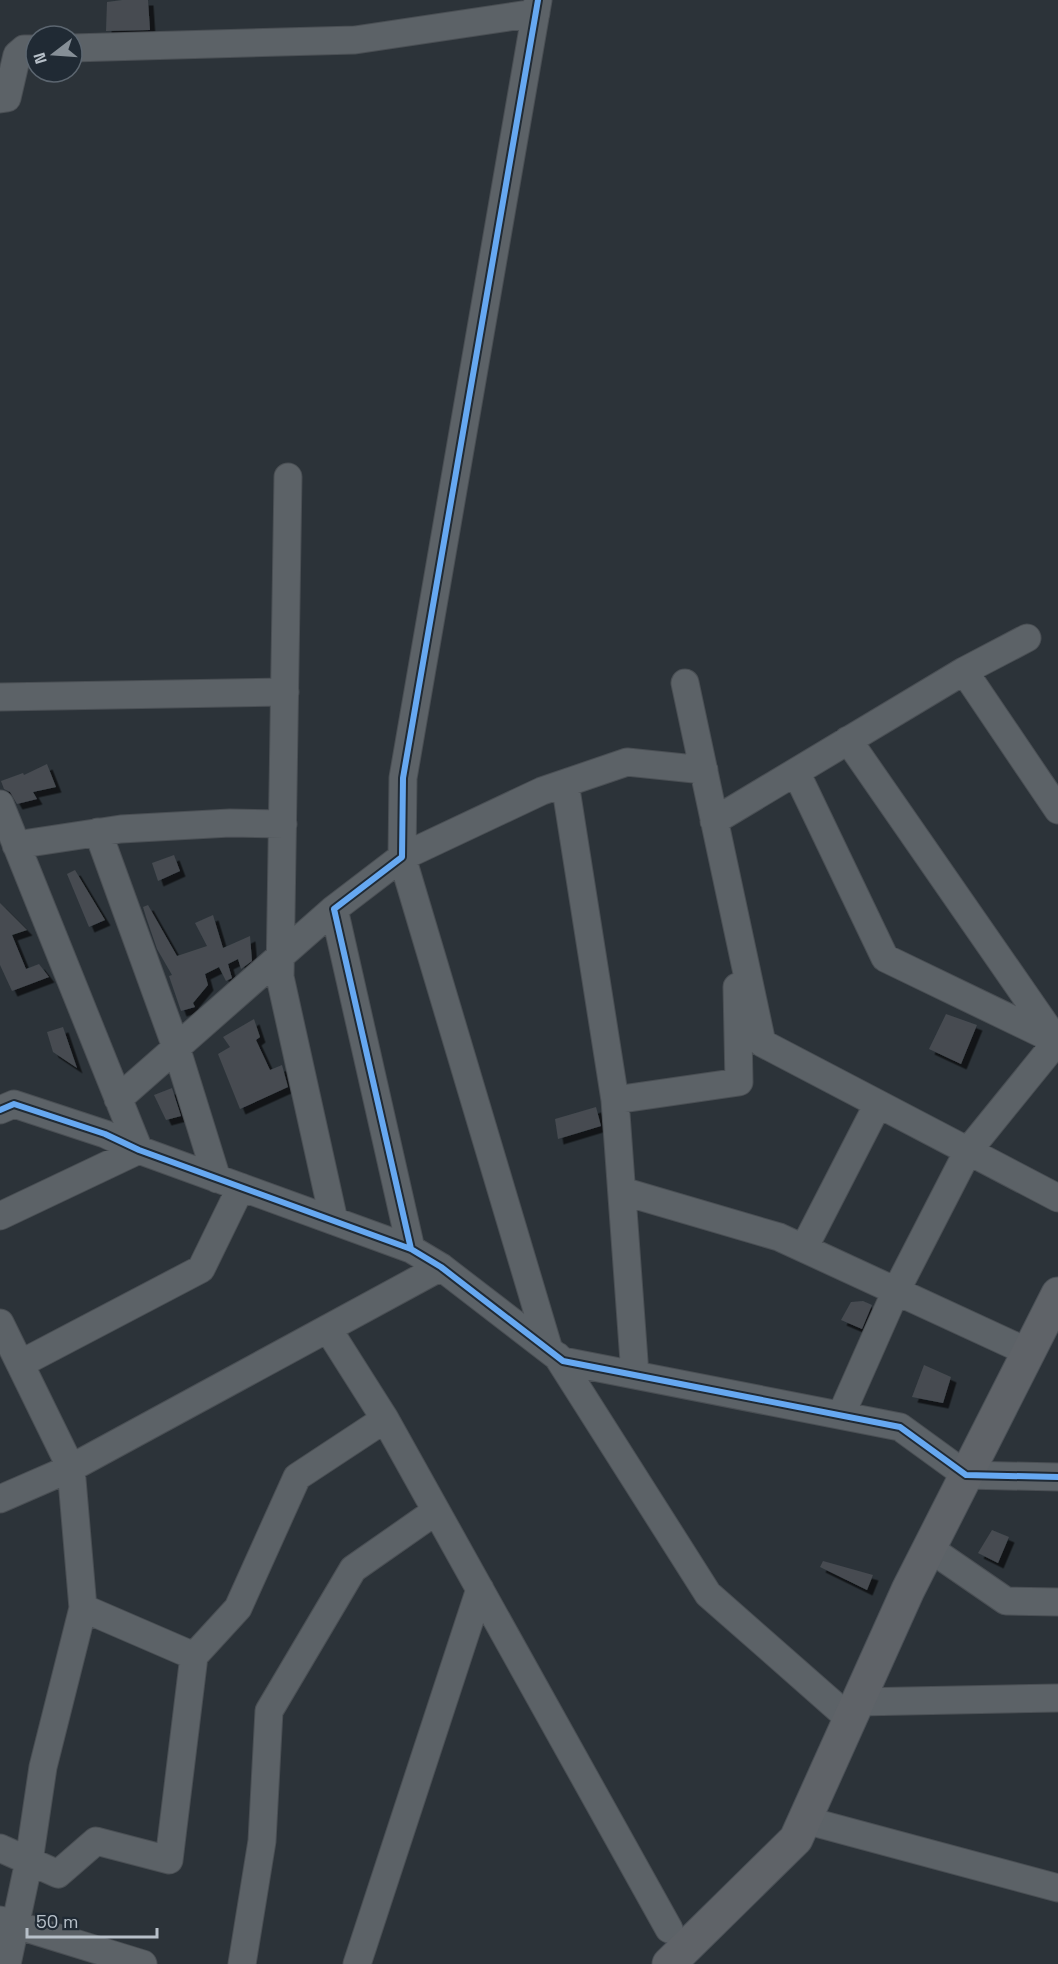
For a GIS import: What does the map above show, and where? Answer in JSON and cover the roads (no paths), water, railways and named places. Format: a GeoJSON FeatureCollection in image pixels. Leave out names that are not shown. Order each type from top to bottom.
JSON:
{"type":"FeatureCollection","features":[{"type":"Feature","properties":{"kind":"main road"},"geometry":{"type":"LineString","coordinates":[[669,1964],[796,1839],[929,1548],[1058,1294]]}},
{"type":"Feature","properties":{"kind":"street"},"geometry":{"type":"LineString","coordinates":[[84,48],[355,40],[537,7],[403,778],[402,857],[553,1353],[708,1594],[854,1711],[1058,1698]]}},
{"type":"Feature","properties":{"kind":"street"},"geometry":{"type":"LineString","coordinates":[[0,99],[7,98],[17,55],[24,49]]}},
{"type":"Feature","properties":{"kind":"street"},"geometry":{"type":"LineString","coordinates":[[288,477],[280,977],[334,1221]]}},
{"type":"Feature","properties":{"kind":"street"},"geometry":{"type":"LineString","coordinates":[[714,821],[964,671],[1027,638]]}},
{"type":"Feature","properties":{"kind":"street"},"geometry":{"type":"LineString","coordinates":[[964,671],[1058,810]]}},
{"type":"Feature","properties":{"kind":"street"},"geometry":{"type":"LineString","coordinates":[[685,683],[762,1043],[1058,1198]]}},
{"type":"Feature","properties":{"kind":"street"},"geometry":{"type":"LineString","coordinates":[[0,697],[285,692]]}},
{"type":"Feature","properties":{"kind":"street"},"geometry":{"type":"LineString","coordinates":[[848,740],[1057,1040]]}},
{"type":"Feature","properties":{"kind":"street"},"geometry":{"type":"LineString","coordinates":[[118,1099],[334,909],[402,857],[565,783],[627,762],[704,770]]}},
{"type":"Feature","properties":{"kind":"street"},"geometry":{"type":"LineString","coordinates":[[796,772],[885,958],[1057,1040]]}},
{"type":"Feature","properties":{"kind":"street"},"geometry":{"type":"LineString","coordinates":[[565,783],[615,1100],[635,1375]]}},
{"type":"Feature","properties":{"kind":"street"},"geometry":{"type":"LineString","coordinates":[[0,804],[139,1150]]}},
{"type":"Feature","properties":{"kind":"street"},"geometry":{"type":"LineString","coordinates":[[16,845],[98,832],[230,823],[282,824]]}},
{"type":"Feature","properties":{"kind":"street"},"geometry":{"type":"LineString","coordinates":[[11,1356],[201,1269],[229,1183],[176,1047],[98,832]]}},
{"type":"Feature","properties":{"kind":"street"},"geometry":{"type":"LineString","coordinates":[[334,909],[411,1249]]}},
{"type":"Feature","properties":{"kind":"street"},"geometry":{"type":"LineString","coordinates":[[615,1100],[739,1082],[736,923]]}},
{"type":"Feature","properties":{"kind":"street"},"geometry":{"type":"LineString","coordinates":[[841,1415],[896,1291],[968,1151],[1057,1040]]}},
{"type":"Feature","properties":{"kind":"street"},"geometry":{"type":"LineString","coordinates":[[0,1110],[14,1104],[105,1134],[139,1150],[411,1249],[441,1267],[563,1361],[900,1427],[966,1475],[1058,1476]]}},
{"type":"Feature","properties":{"kind":"street"},"geometry":{"type":"LineString","coordinates":[[804,1248],[878,1104]]}},
{"type":"Feature","properties":{"kind":"street"},"geometry":{"type":"LineString","coordinates":[[0,1215],[139,1150]]}},
{"type":"Feature","properties":{"kind":"street"},"geometry":{"type":"LineString","coordinates":[[622,1191],[779,1237],[1028,1352]]}},
{"type":"Feature","properties":{"kind":"street"},"geometry":{"type":"LineString","coordinates":[[0,1499],[71,1468],[441,1267]]}},
{"type":"Feature","properties":{"kind":"street"},"geometry":{"type":"LineString","coordinates":[[0,1323],[11,1356],[71,1468],[83,1608],[43,1767],[28,1861],[7,1923],[7,1964]]}},
{"type":"Feature","properties":{"kind":"street"},"geometry":{"type":"LineString","coordinates":[[328,1329],[385,1419],[669,1929]]}},
{"type":"Feature","properties":{"kind":"street"},"geometry":{"type":"LineString","coordinates":[[0,1848],[58,1874],[96,1840],[169,1860],[194,1656],[238,1608],[297,1477],[385,1419]]}},
{"type":"Feature","properties":{"kind":"street"},"geometry":{"type":"LineString","coordinates":[[242,1964],[262,1841],[269,1711],[353,1569],[436,1511]]}},
{"type":"Feature","properties":{"kind":"street"},"geometry":{"type":"LineString","coordinates":[[929,1548],[1006,1601],[1058,1602]]}},
{"type":"Feature","properties":{"kind":"street"},"geometry":{"type":"LineString","coordinates":[[357,1964],[480,1589]]}},
{"type":"Feature","properties":{"kind":"street"},"geometry":{"type":"LineString","coordinates":[[83,1608],[194,1656]]}},
{"type":"Feature","properties":{"kind":"street"},"geometry":{"type":"LineString","coordinates":[[805,1820],[1058,1888]]}},
{"type":"Feature","properties":{"kind":"street"},"geometry":{"type":"LineString","coordinates":[[7,1923],[143,1964]]}}]}
